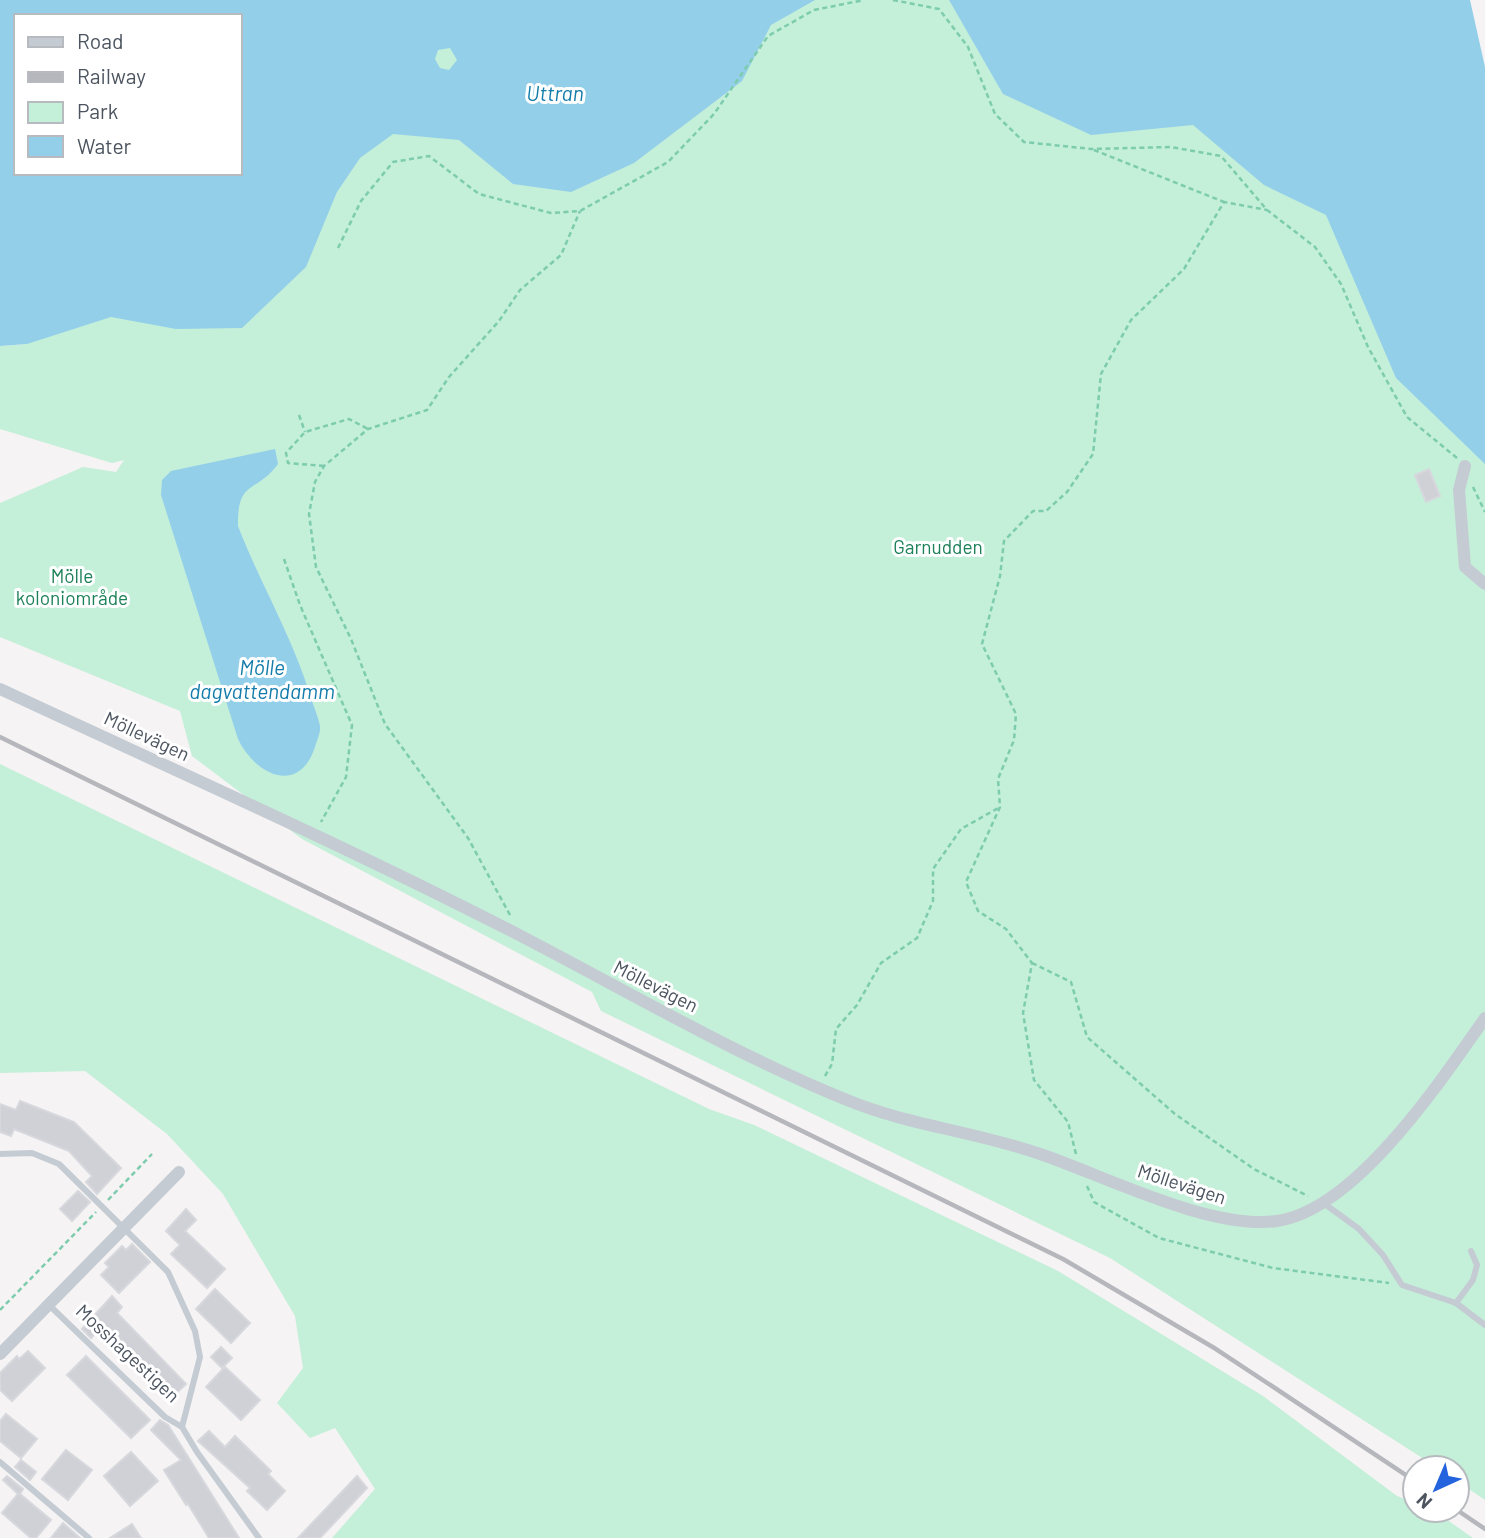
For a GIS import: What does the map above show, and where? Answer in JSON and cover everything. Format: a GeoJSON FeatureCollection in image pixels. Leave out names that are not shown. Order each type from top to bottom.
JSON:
{"type":"FeatureCollection","features":[{"type":"Feature","properties":{"kind":"street"},"geometry":{"type":"LineString","coordinates":[[1465,466],[1459,490],[1465,567],[1485,584]]}},
{"type":"Feature","properties":{"kind":"street","name":"Möllevägen"},"geometry":{"type":"LineString","coordinates":[[0,688],[314,835],[521,936],[642,1001],[818,1087],[895,1117],[1016,1145],[1174,1203],[1231,1220],[1276,1222],[1296,1217],[1354,1178],[1419,1112],[1485,1018]]}},
{"type":"Feature","properties":{"kind":"street","name":"Mosshagestigen"},"geometry":{"type":"LineString","coordinates":[[0,1354],[179,1172]]}},
{"type":"Feature","properties":{"kind":"lane","name":"Mosshagestigen"},"geometry":{"type":"LineString","coordinates":[[0,1154],[23,1152],[59,1164],[168,1272],[195,1331],[199,1369],[183,1426]]}},
{"type":"Feature","properties":{"kind":"lane"},"geometry":{"type":"LineString","coordinates":[[1322,1202],[1360,1229],[1383,1255],[1402,1285],[1455,1303],[1485,1325]]}},
{"type":"Feature","properties":{"kind":"lane"},"geometry":{"type":"LineString","coordinates":[[1455,1303],[1473,1280],[1477,1265],[1471,1251]]}},
{"type":"Feature","properties":{"kind":"lane","name":"Mosshagestigen"},"geometry":{"type":"LineString","coordinates":[[48,1305],[165,1417],[183,1426],[204,1462],[259,1538]]}},
{"type":"Feature","properties":{"kind":"lane"},"geometry":{"type":"LineString","coordinates":[[0,1462],[89,1538]]}},
{"type":"Feature","properties":{"kind":"path"},"geometry":{"type":"LineString","coordinates":[[338,248],[361,201],[393,162],[429,156],[479,194],[551,214],[580,211],[668,162],[714,114],[768,36],[814,10],[864,0]]}},
{"type":"Feature","properties":{"kind":"path"},"geometry":{"type":"LineString","coordinates":[[893,0],[939,9],[968,47],[995,114],[1024,142],[1091,149],[1171,147],[1221,156],[1267,210],[1315,247],[1341,284],[1368,347],[1408,417],[1465,466]]}},
{"type":"Feature","properties":{"kind":"path"},"geometry":{"type":"LineString","coordinates":[[1091,149],[1224,202],[1267,210]]}},
{"type":"Feature","properties":{"kind":"path"},"geometry":{"type":"LineString","coordinates":[[1224,202],[1184,269],[1130,320],[1101,374],[1093,454],[1067,492],[1046,511],[1033,511],[1004,541],[1000,576],[982,645],[1016,714],[1014,740],[998,779],[1000,807],[966,882],[978,911],[1006,929],[1032,963],[1070,982],[1087,1037],[1175,1114],[1254,1169],[1322,1202]]}},
{"type":"Feature","properties":{"kind":"path"},"geometry":{"type":"LineString","coordinates":[[521,936],[468,838],[386,724],[351,639],[316,567],[309,514],[315,482],[324,467],[368,429],[427,410],[449,377],[499,321],[520,289],[561,255],[580,211]]}},
{"type":"Feature","properties":{"kind":"path"},"geometry":{"type":"LineString","coordinates":[[299,415],[305,432]]}},
{"type":"Feature","properties":{"kind":"path"},"geometry":{"type":"LineString","coordinates":[[324,467],[288,463],[286,453],[305,432],[349,419],[368,429]]}},
{"type":"Feature","properties":{"kind":"path"},"geometry":{"type":"LineString","coordinates":[[284,559],[352,726],[346,777],[314,835]]}},
{"type":"Feature","properties":{"kind":"path"},"geometry":{"type":"LineString","coordinates":[[818,1087],[832,1064],[836,1029],[857,1005],[881,963],[917,938],[933,901],[933,869],[961,829],[1000,807]]}},
{"type":"Feature","properties":{"kind":"path"},"geometry":{"type":"LineString","coordinates":[[1032,963],[1023,1013],[1034,1080],[1068,1122],[1079,1168],[1094,1202],[1159,1238],[1273,1268],[1402,1285]]}},
{"type":"Feature","properties":{"kind":"path"},"geometry":{"type":"LineString","coordinates":[[0,1310],[152,1154]]}},
{"type":"Feature","properties":{"kind":"green space","name":"Garnudden"},"geometry":{"type":"Polygon","coordinates":[[[590,0],[1036,0],[1485,234],[1485,1500],[1471,1490],[1471,1454],[1416,1454],[1110,1258],[601,1011],[592,992],[302,839],[192,756],[180,711],[0,637],[0,503],[83,467],[116,472],[124,460],[112,463],[0,429],[0,346],[27,344],[238,175],[242,175],[242,45],[590,0]]]}},
{"type":"Feature","properties":{"kind":"green space"},"geometry":{"type":"Polygon","coordinates":[[[0,764],[709,1109],[754,1125],[1058,1271],[1263,1396],[1401,1498],[1401,1524],[1453,1524],[1473,1538],[332,1538],[375,1489],[335,1428],[310,1438],[277,1403],[303,1368],[295,1316],[223,1194],[167,1134],[85,1071],[0,1073],[0,764]]]}},
{"type":"Feature","properties":{"kind":"water","name":"Uttran"},"geometry":{"type":"Polygon","coordinates":[[[0,0],[815,0],[771,25],[742,81],[634,163],[571,192],[513,184],[459,140],[393,134],[360,158],[337,192],[306,267],[242,328],[176,329],[111,317],[27,344],[0,346],[0,0]],[[450,48],[438,50],[435,59],[440,68],[449,70],[457,60],[450,48]]]}},
{"type":"Feature","properties":{"kind":"water"},"geometry":{"type":"Polygon","coordinates":[[[949,0],[1470,0],[1485,67],[1485,464],[1396,378],[1326,215],[1264,185],[1193,125],[1091,135],[1003,94],[949,0]]]}},
{"type":"Feature","properties":{"kind":"water","name":"Mölle dagvattendamm"},"geometry":{"type":"Polygon","coordinates":[[[275,449],[278,464],[244,494],[238,526],[303,673],[320,726],[308,762],[299,771],[288,775],[277,775],[266,770],[255,762],[238,739],[161,495],[162,480],[171,471],[275,449]]]}},
{"type":"Feature","properties":{"kind":"building"},"geometry":{"type":"Polygon","coordinates":[[[1429,469],[1440,496],[1426,502],[1415,475],[1429,469]]]}},
{"type":"Feature","properties":{"kind":"building"},"geometry":{"type":"Polygon","coordinates":[[[20,1101],[74,1122],[121,1168],[97,1194],[86,1182],[92,1176],[69,1151],[14,1129],[11,1136],[0,1132],[0,1104],[16,1110],[20,1101]]]}},
{"type":"Feature","properties":{"kind":"building"},"geometry":{"type":"Polygon","coordinates":[[[78,1191],[90,1202],[72,1221],[60,1209],[78,1191]]]}},
{"type":"Feature","properties":{"kind":"building"},"geometry":{"type":"Polygon","coordinates":[[[186,1209],[196,1220],[185,1231],[225,1269],[207,1288],[171,1254],[180,1245],[166,1231],[186,1209]]]}},
{"type":"Feature","properties":{"kind":"building"},"geometry":{"type":"Polygon","coordinates":[[[132,1244],[150,1262],[119,1293],[101,1275],[109,1267],[105,1263],[122,1246],[126,1250],[132,1244]]]}},
{"type":"Feature","properties":{"kind":"building"},"geometry":{"type":"Polygon","coordinates":[[[215,1289],[250,1323],[231,1343],[196,1309],[215,1289]]]}},
{"type":"Feature","properties":{"kind":"building"},"geometry":{"type":"Polygon","coordinates":[[[112,1296],[122,1307],[117,1313],[186,1384],[168,1401],[99,1330],[91,1338],[82,1329],[112,1296]]]}},
{"type":"Feature","properties":{"kind":"building"},"geometry":{"type":"Polygon","coordinates":[[[221,1347],[232,1358],[222,1368],[211,1357],[221,1347]]]}},
{"type":"Feature","properties":{"kind":"building"},"geometry":{"type":"Polygon","coordinates":[[[28,1351],[45,1368],[12,1401],[0,1390],[0,1373],[17,1356],[19,1359],[28,1351]]]}},
{"type":"Feature","properties":{"kind":"building"},"geometry":{"type":"Polygon","coordinates":[[[86,1356],[150,1420],[131,1438],[67,1375],[86,1356]]]}},
{"type":"Feature","properties":{"kind":"building"},"geometry":{"type":"Polygon","coordinates":[[[225,1367],[260,1400],[241,1420],[206,1387],[225,1367]]]}},
{"type":"Feature","properties":{"kind":"building"},"geometry":{"type":"Polygon","coordinates":[[[6,1414],[37,1439],[21,1458],[0,1441],[0,1421],[6,1414]]]}},
{"type":"Feature","properties":{"kind":"building"},"geometry":{"type":"Polygon","coordinates":[[[160,1420],[168,1425],[239,1538],[209,1538],[188,1504],[186,1505],[164,1470],[181,1460],[151,1430],[160,1420]]]}},
{"type":"Feature","properties":{"kind":"building"},"geometry":{"type":"Polygon","coordinates":[[[209,1431],[225,1447],[235,1436],[271,1471],[268,1474],[285,1491],[267,1510],[247,1491],[250,1488],[198,1441],[209,1431]]]}},
{"type":"Feature","properties":{"kind":"building"},"geometry":{"type":"Polygon","coordinates":[[[66,1450],[92,1470],[68,1500],[42,1479],[66,1450]]]}},
{"type":"Feature","properties":{"kind":"building"},"geometry":{"type":"Polygon","coordinates":[[[131,1452],[158,1481],[130,1506],[104,1476],[131,1452]]]}},
{"type":"Feature","properties":{"kind":"building"},"geometry":{"type":"Polygon","coordinates":[[[21,1460],[36,1472],[30,1480],[15,1467],[21,1460]]]}},
{"type":"Feature","properties":{"kind":"building"},"geometry":{"type":"Polygon","coordinates":[[[7,1476],[23,1489],[20,1494],[51,1520],[36,1538],[31,1538],[2,1513],[18,1494],[3,1480],[7,1476]]]}},
{"type":"Feature","properties":{"kind":"building"},"geometry":{"type":"Polygon","coordinates":[[[357,1476],[367,1488],[320,1538],[298,1538],[357,1476]]]}},
{"type":"Feature","properties":{"kind":"building"},"geometry":{"type":"Polygon","coordinates":[[[63,1523],[80,1538],[51,1538],[63,1523]]]}},
{"type":"Feature","properties":{"kind":"building"},"geometry":{"type":"Polygon","coordinates":[[[132,1524],[141,1538],[110,1538],[132,1524]]]}},
{"type":"Feature","properties":{"kind":"railway"},"geometry":{"type":"LineString","coordinates":[[0,737],[1063,1259],[1216,1349],[1401,1472]]}},
{"type":"Feature","properties":{"kind":"railway"},"geometry":{"type":"LineString","coordinates":[[1471,1520],[1485,1529]]}},
{"type":"Feature","properties":{"kind":"park label","name":"Mölle koloniområde"},"geometry":{"type":"Point","coordinates":[72,587]}}]}
